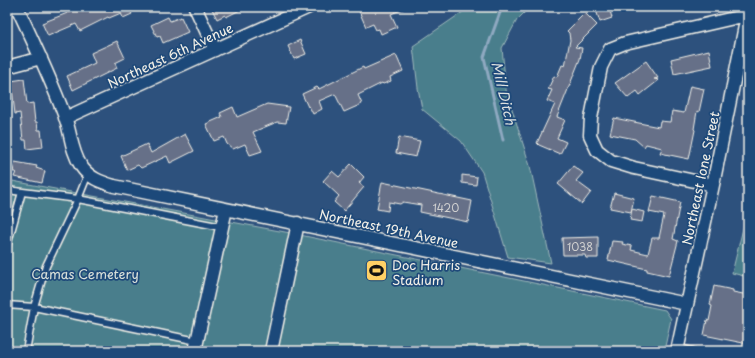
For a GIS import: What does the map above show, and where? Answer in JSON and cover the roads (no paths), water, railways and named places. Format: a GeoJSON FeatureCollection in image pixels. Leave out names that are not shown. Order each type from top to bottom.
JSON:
{"type":"FeatureCollection","features":[{"type":"Feature","properties":{"kind":"street"},"geometry":{"type":"LineString","coordinates":[[17,7],[41,58],[66,118],[73,149],[81,165],[88,174]]}},
{"type":"Feature","properties":{"kind":"street"},"geometry":{"type":"LineString","coordinates":[[195,7],[215,50]]}},
{"type":"Feature","properties":{"kind":"street","name":"Northeast 6th Avenue"},"geometry":{"type":"LineString","coordinates":[[66,118],[309,7]]}},
{"type":"Feature","properties":{"kind":"street"},"geometry":{"type":"LineString","coordinates":[[713,185],[634,168],[611,161],[597,150],[590,135],[592,110],[601,67],[610,49],[624,43],[748,13]]}},
{"type":"Feature","properties":{"kind":"street","name":"Northeast Ione Street"},"geometry":{"type":"LineString","coordinates":[[677,349],[713,185],[748,13]]}},
{"type":"Feature","properties":{"kind":"street"},"geometry":{"type":"LineString","coordinates":[[7,67],[41,58]]}},
{"type":"Feature","properties":{"kind":"street","name":"Northeast 19th Avenue"},"geometry":{"type":"LineString","coordinates":[[88,174],[99,182],[114,186],[687,304]]}},
{"type":"Feature","properties":{"kind":"street"},"geometry":{"type":"LineString","coordinates":[[196,346],[226,209]]}},
{"type":"Feature","properties":{"kind":"street"},"geometry":{"type":"LineString","coordinates":[[271,351],[298,223]]}},
{"type":"Feature","properties":{"kind":"lane"},"geometry":{"type":"LineString","coordinates":[[26,351],[34,306],[46,266],[78,199],[88,174]]}},
{"type":"Feature","properties":{"kind":"lane"},"geometry":{"type":"LineString","coordinates":[[7,190],[78,199],[222,227]]}},
{"type":"Feature","properties":{"kind":"lane"},"geometry":{"type":"LineString","coordinates":[[7,246],[22,192]]}},
{"type":"Feature","properties":{"kind":"lane"},"geometry":{"type":"LineString","coordinates":[[7,305],[34,306],[196,346]]}},
{"type":"Feature","properties":{"kind":"lane"},"geometry":{"type":"LineString","coordinates":[[677,349],[694,351]]}},
{"type":"Feature","properties":{"kind":"waterway","name":"Mill Ditch"},"geometry":{"type":"LineString","coordinates":[[502,7],[484,57],[503,140]]}},
{"type":"Feature","properties":{"kind":"place","name":"Doc Harris Stadium"},"geometry":{"type":"Point","coordinates":[376,271]}},
{"type":"Feature","properties":{"kind":"park label","name":"Camas Cemetery"},"geometry":{"type":"Point","coordinates":[85,273]}}]}
